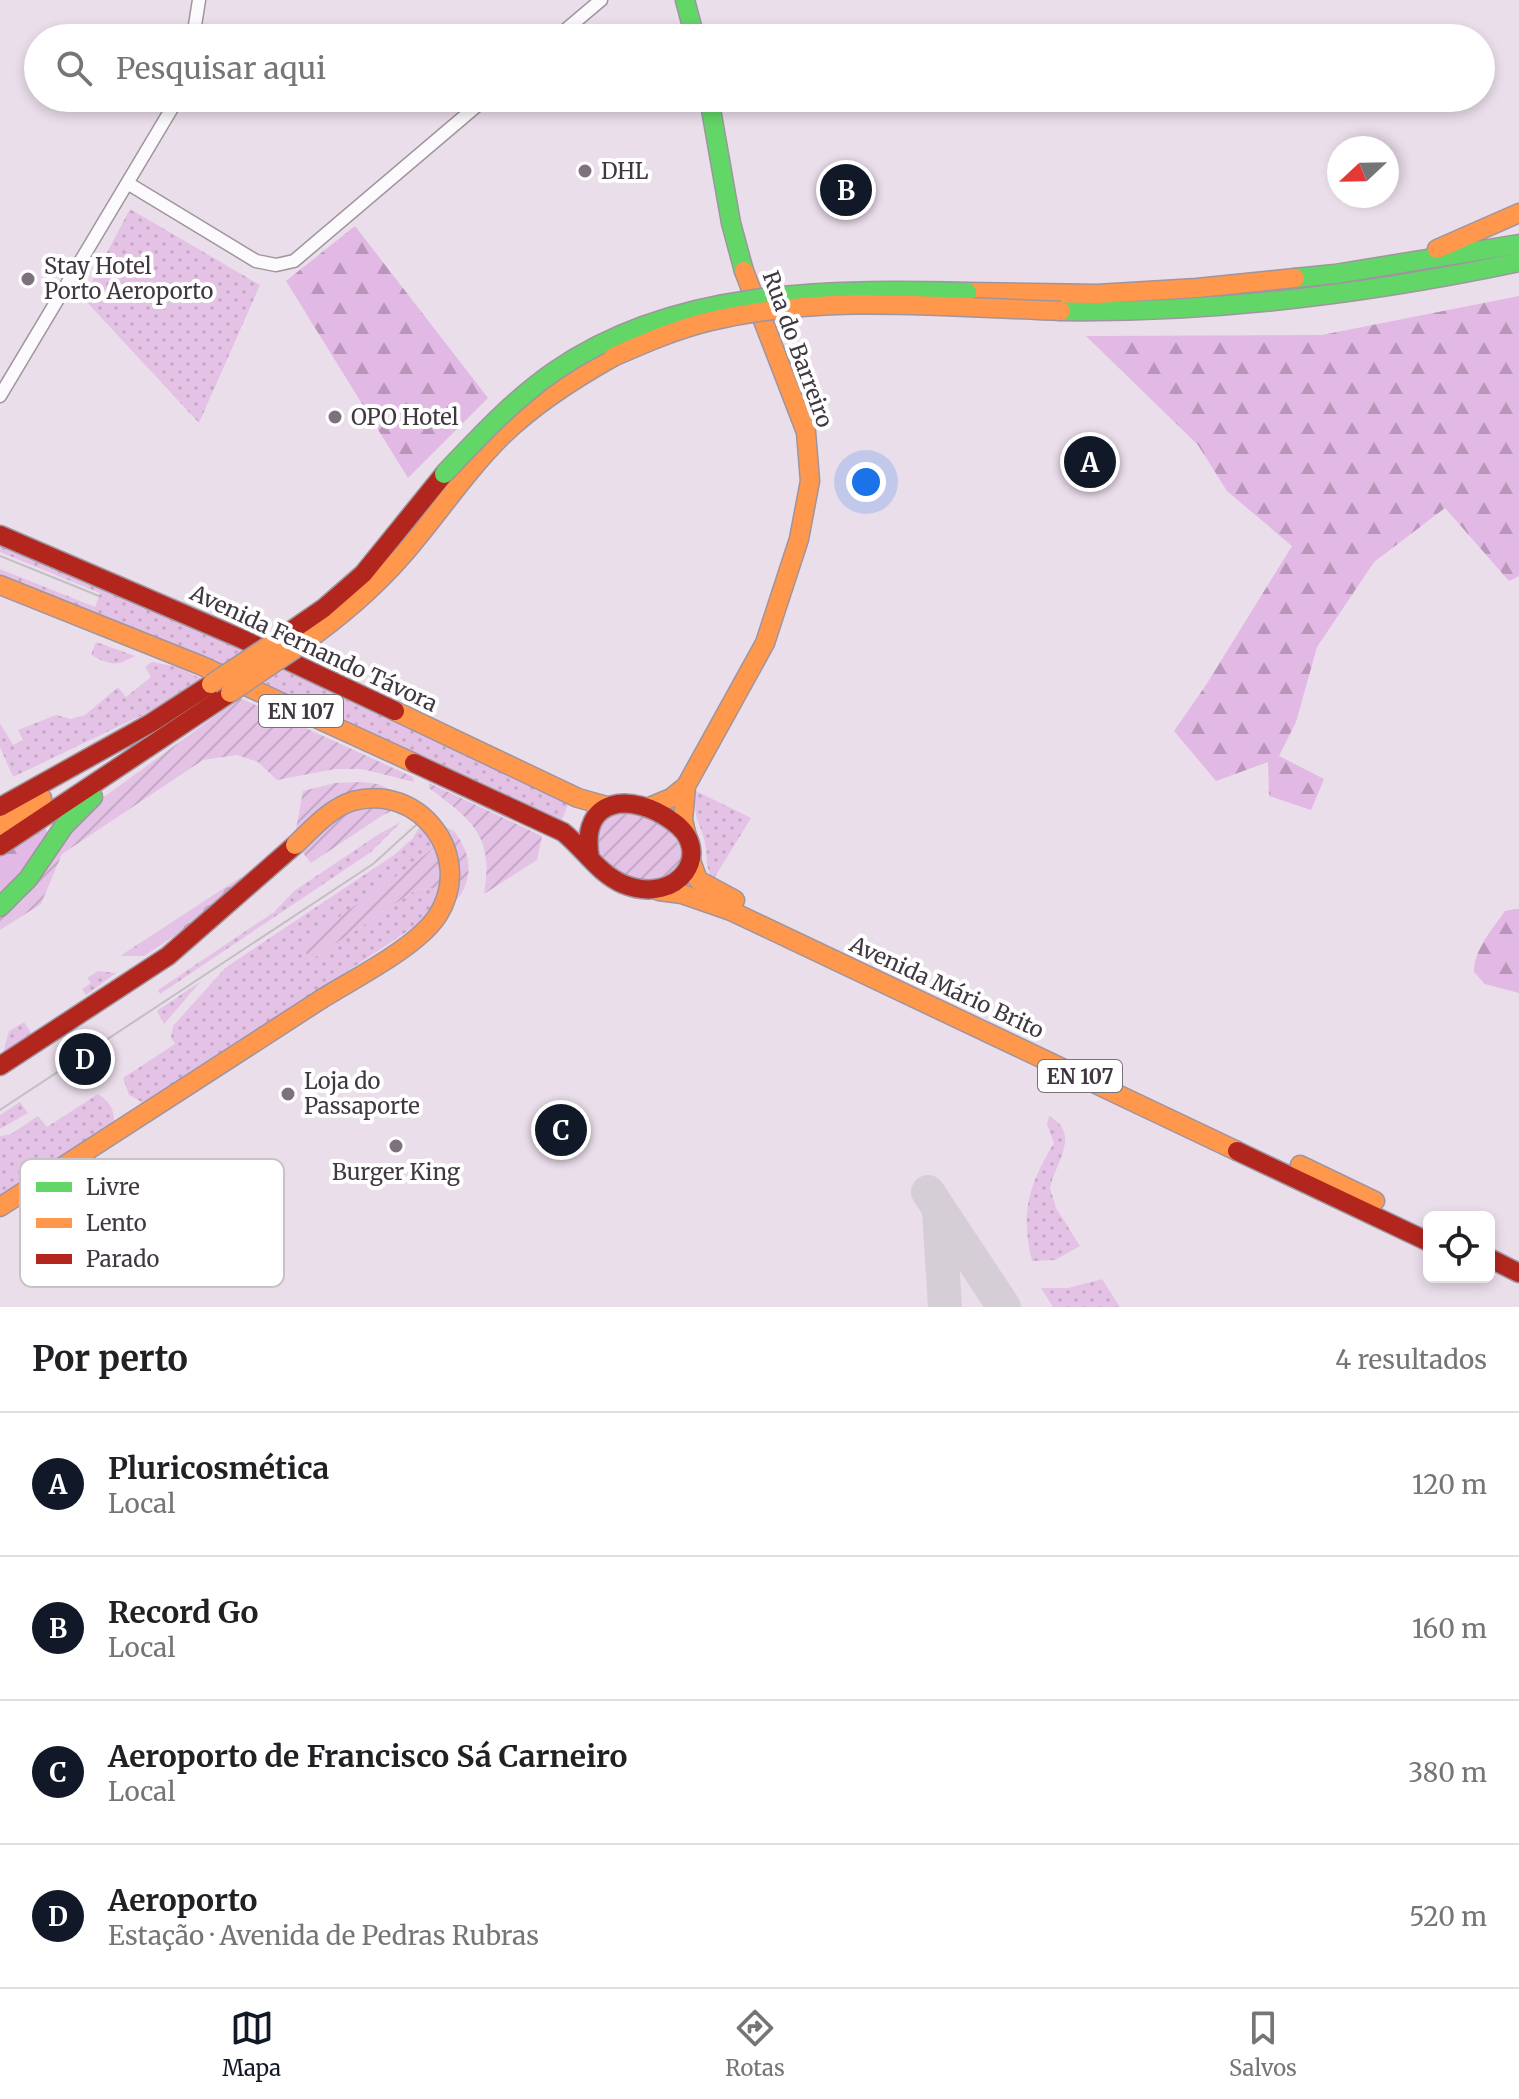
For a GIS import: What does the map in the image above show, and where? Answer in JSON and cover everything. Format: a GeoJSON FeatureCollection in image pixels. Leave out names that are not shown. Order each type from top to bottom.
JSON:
{"type":"FeatureCollection","features":[{"type":"Feature","properties":{"kind":"main road"},"geometry":{"type":"LineString","coordinates":[[685,0],[691,24]]}},
{"type":"Feature","properties":{"kind":"main road","name":"Rua do Barreiro"},"geometry":{"type":"LineString","coordinates":[[687,837],[683,820],[686,786],[765,643],[795,553],[810,481],[806,432],[745,275],[731,223],[711,112]]}},
{"type":"Feature","properties":{"kind":"main road"},"geometry":{"type":"LineString","coordinates":[[1382,266],[1459,241],[1519,213]]}},
{"type":"Feature","properties":{"kind":"main road"},"geometry":{"type":"LineString","coordinates":[[0,807],[211,684],[324,608],[363,574],[480,433],[540,382],[596,347],[655,320],[732,300],[785,293],[837,290],[1149,292],[1274,281],[1519,244]]}},
{"type":"Feature","properties":{"kind":"main road"},"geometry":{"type":"LineString","coordinates":[[0,846],[302,644],[370,591],[505,432],[567,383],[613,357],[685,329],[767,311],[887,307],[1113,313],[1302,301],[1422,283],[1519,262]]}},
{"type":"Feature","properties":{"kind":"main road","name":"Avenida Fernando Távora"},"geometry":{"type":"LineString","coordinates":[[0,535],[242,639],[578,798],[607,806]]}},
{"type":"Feature","properties":{"kind":"main road","name":"EN 107"},"geometry":{"type":"LineString","coordinates":[[0,585],[172,652],[563,832],[613,879],[627,886],[657,891]]}},
{"type":"Feature","properties":{"kind":"main road"},"geometry":{"type":"LineString","coordinates":[[0,793],[123,738]]}},
{"type":"Feature","properties":{"kind":"main road"},"geometry":{"type":"LineString","coordinates":[[0,827],[123,738]]}},
{"type":"Feature","properties":{"kind":"main road"},"geometry":{"type":"LineString","coordinates":[[0,907],[28,879],[46,850],[80,810],[152,747]]}},
{"type":"Feature","properties":{"kind":"main road"},"geometry":{"type":"LineString","coordinates":[[647,808],[671,798],[686,786]]}},
{"type":"Feature","properties":{"kind":"main road"},"geometry":{"type":"LineString","coordinates":[[0,1066],[168,956],[327,816],[353,801],[378,798],[403,803],[427,818],[443,838],[451,867],[446,901],[438,917],[418,936],[74,1159]]}},
{"type":"Feature","properties":{"kind":"main road","name":"EN 107"},"geometry":{"type":"LineString","coordinates":[[607,806],[620,803],[647,808]]}},
{"type":"Feature","properties":{"kind":"main road"},"geometry":{"type":"LineString","coordinates":[[590,858],[586,843],[587,828],[597,813],[607,806]]}},
{"type":"Feature","properties":{"kind":"main road"},"geometry":{"type":"LineString","coordinates":[[647,808],[667,817],[687,837],[692,851],[684,878],[657,891]]}},
{"type":"Feature","properties":{"kind":"main road","name":"Avenida Mário Brito"},"geometry":{"type":"LineString","coordinates":[[691,861],[698,880],[711,889],[1423,1225]]}},
{"type":"Feature","properties":{"kind":"main road","name":"Avenida Mário Brito"},"geometry":{"type":"LineString","coordinates":[[657,891],[682,894],[731,911],[1423,1239]]}},
{"type":"Feature","properties":{"kind":"main road"},"geometry":{"type":"LineString","coordinates":[[0,1207],[20,1194]]}},
{"type":"Feature","properties":{"kind":"main road"},"geometry":{"type":"LineString","coordinates":[[1495,1261],[1519,1273]]}},
{"type":"Feature","properties":{"kind":"main road"},"geometry":{"type":"LineString","coordinates":[[1495,1274],[1519,1285]]}},
{"type":"Feature","properties":{"kind":"street"},"geometry":{"type":"LineString","coordinates":[[195,24],[199,0]]}},
{"type":"Feature","properties":{"kind":"street"},"geometry":{"type":"LineString","coordinates":[[573,24],[601,0]]}},
{"type":"Feature","properties":{"kind":"street"},"geometry":{"type":"LineString","coordinates":[[0,396],[6,372],[129,184],[170,112]]}},
{"type":"Feature","properties":{"kind":"street"},"geometry":{"type":"LineString","coordinates":[[129,184],[256,261],[276,265],[294,261],[470,112]]}},
{"type":"Feature","properties":{"kind":"green space"},"geometry":{"type":"Polygon","coordinates":[[[130,209],[260,285],[199,423],[83,298],[130,209]]]}},
{"type":"Feature","properties":{"kind":"green space"},"geometry":{"type":"Polygon","coordinates":[[[355,226],[488,398],[408,478],[286,281],[355,226]]]}},
{"type":"Feature","properties":{"kind":"green space"},"geometry":{"type":"Polygon","coordinates":[[[1519,296],[1519,576],[1509,581],[1445,508],[1374,562],[1317,647],[1296,722],[1279,756],[1324,779],[1311,810],[1269,796],[1268,762],[1216,781],[1174,731],[1292,546],[1227,491],[1198,445],[1086,336],[1322,335],[1519,296]]]}},
{"type":"Feature","properties":{"kind":"green space"},"geometry":{"type":"Polygon","coordinates":[[[0,542],[242,646],[569,802],[561,822],[284,692],[166,641],[0,576],[0,569],[95,607],[100,593],[0,552],[0,542]]]}},
{"type":"Feature","properties":{"kind":"green space"},"geometry":{"type":"Polygon","coordinates":[[[96,642],[135,656],[118,663],[104,661],[91,655],[96,642]]]}},
{"type":"Feature","properties":{"kind":"green space"},"geometry":{"type":"Polygon","coordinates":[[[152,662],[178,667],[204,680],[161,706],[13,777],[0,747],[0,723],[13,745],[23,740],[18,730],[56,715],[71,719],[85,715],[118,687],[126,697],[151,677],[145,667],[152,662]]]}},
{"type":"Feature","properties":{"kind":"green space"},"geometry":{"type":"Polygon","coordinates":[[[240,698],[413,777],[414,782],[362,769],[335,769],[277,780],[258,762],[237,755],[203,760],[62,854],[41,904],[0,930],[0,916],[21,902],[40,879],[80,819],[104,797],[240,698]]]}},
{"type":"Feature","properties":{"kind":"green space"},"geometry":{"type":"Polygon","coordinates":[[[335,783],[378,784],[423,804],[398,808],[383,815],[311,863],[290,836],[296,829],[303,791],[335,783]]]}},
{"type":"Feature","properties":{"kind":"green space"},"geometry":{"type":"Polygon","coordinates":[[[429,783],[542,836],[537,860],[484,894],[486,858],[483,844],[468,821],[429,788],[429,783]]]}},
{"type":"Feature","properties":{"kind":"green space"},"geometry":{"type":"Polygon","coordinates":[[[696,791],[751,818],[713,880],[696,816],[696,791]]]}},
{"type":"Feature","properties":{"kind":"green space"},"geometry":{"type":"Polygon","coordinates":[[[633,812],[666,828],[680,849],[685,860],[666,881],[628,875],[597,851],[596,828],[613,813],[633,812]]]}},
{"type":"Feature","properties":{"kind":"green space"},"geometry":{"type":"Polygon","coordinates":[[[401,822],[371,852],[160,994],[158,990],[274,912],[294,891],[401,822]]]}},
{"type":"Feature","properties":{"kind":"green space"},"geometry":{"type":"Polygon","coordinates":[[[422,822],[437,823],[454,831],[301,946],[311,960],[417,889],[430,888],[460,896],[147,1105],[129,1095],[123,1078],[175,1044],[171,1037],[173,1026],[225,968],[394,855],[413,838],[422,822]]]}},
{"type":"Feature","properties":{"kind":"green space"},"geometry":{"type":"Polygon","coordinates":[[[44,826],[48,834],[13,882],[0,893],[0,854],[44,826]]]}},
{"type":"Feature","properties":{"kind":"green space"},"geometry":{"type":"Polygon","coordinates":[[[454,831],[464,847],[468,862],[467,879],[460,896],[430,888],[417,889],[311,960],[300,945],[454,831]]]}},
{"type":"Feature","properties":{"kind":"green space"},"geometry":{"type":"Polygon","coordinates":[[[241,877],[244,883],[203,917],[144,956],[120,956],[241,877]]]}},
{"type":"Feature","properties":{"kind":"green space"},"geometry":{"type":"Polygon","coordinates":[[[1519,909],[1519,993],[1485,984],[1474,972],[1477,955],[1505,911],[1519,909]]]}},
{"type":"Feature","properties":{"kind":"green space"},"geometry":{"type":"Polygon","coordinates":[[[98,971],[116,973],[86,995],[82,989],[91,983],[87,978],[98,971]]]}},
{"type":"Feature","properties":{"kind":"green space"},"geometry":{"type":"Polygon","coordinates":[[[201,981],[164,1024],[157,1011],[201,981]]]}},
{"type":"Feature","properties":{"kind":"green space"},"geometry":{"type":"Polygon","coordinates":[[[24,1022],[32,1034],[3,1054],[9,1031],[24,1022]]]}},
{"type":"Feature","properties":{"kind":"green space"},"geometry":{"type":"Polygon","coordinates":[[[98,1094],[106,1100],[114,1116],[114,1126],[63,1159],[20,1159],[20,1187],[0,1200],[0,1136],[11,1134],[38,1116],[47,1127],[98,1094]]]}},
{"type":"Feature","properties":{"kind":"green space"},"geometry":{"type":"Polygon","coordinates":[[[20,1102],[28,1113],[0,1129],[0,1115],[20,1102]]]}},
{"type":"Feature","properties":{"kind":"green space"},"geometry":{"type":"Polygon","coordinates":[[[1049,1116],[1059,1123],[1065,1140],[1050,1188],[1056,1208],[1080,1246],[1055,1260],[1032,1261],[1027,1213],[1038,1172],[1054,1143],[1047,1124],[1049,1116]]]}},
{"type":"Feature","properties":{"kind":"green space"},"geometry":{"type":"Polygon","coordinates":[[[1102,1279],[1120,1307],[1053,1307],[1041,1288],[1068,1288],[1102,1279]]]}},
{"type":"Feature","properties":{"kind":"taxiway"},"geometry":{"type":"LineString","coordinates":[[928,1192],[1004,1307]]}},
{"type":"Feature","properties":{"kind":"taxiway"},"geometry":{"type":"LineString","coordinates":[[939,1212],[945,1307]]}},
{"type":"Feature","properties":{"kind":"tram line"},"geometry":{"type":"LineString","coordinates":[[0,556],[99,596]]}},
{"type":"Feature","properties":{"kind":"tram line"},"geometry":{"type":"LineString","coordinates":[[0,1110],[373,864],[416,825]]}},
{"type":"Feature","properties":{"kind":"traffic: fast"},"geometry":{"type":"LineString","coordinates":[[685,0],[691,24]]}},
{"type":"Feature","properties":{"kind":"traffic: fast"},"geometry":{"type":"LineString","coordinates":[[711,112],[731,223],[744,271]]}},
{"type":"Feature","properties":{"kind":"traffic: fast"},"geometry":{"type":"LineString","coordinates":[[1295,278],[1519,244]]}},
{"type":"Feature","properties":{"kind":"traffic: fast"},"geometry":{"type":"LineString","coordinates":[[1061,311],[1177,309],[1291,299],[1405,283],[1519,262]]}},
{"type":"Feature","properties":{"kind":"traffic: fast"},"geometry":{"type":"LineString","coordinates":[[444,474],[525,394],[555,371],[601,344],[650,323],[754,299],[861,291],[967,292]]}},
{"type":"Feature","properties":{"kind":"traffic: fast"},"geometry":{"type":"LineString","coordinates":[[0,907],[28,879],[64,826],[93,797]]}},
{"type":"Feature","properties":{"kind":"traffic: slow"},"geometry":{"type":"LineString","coordinates":[[1437,249],[1519,213]]}},
{"type":"Feature","properties":{"kind":"traffic: slow"},"geometry":{"type":"LineString","coordinates":[[647,808],[671,798],[686,786],[765,643],[799,539],[810,481],[806,432],[744,271]]}},
{"type":"Feature","properties":{"kind":"traffic: slow"},"geometry":{"type":"LineString","coordinates":[[967,292],[1097,294],[1295,278]]}},
{"type":"Feature","properties":{"kind":"traffic: slow"},"geometry":{"type":"LineString","coordinates":[[613,357],[698,324],[797,307],[885,304],[1061,311]]}},
{"type":"Feature","properties":{"kind":"traffic: slow"},"geometry":{"type":"LineString","coordinates":[[302,644],[355,603],[391,568],[504,434],[556,392],[613,357]]}},
{"type":"Feature","properties":{"kind":"traffic: slow"},"geometry":{"type":"LineString","coordinates":[[0,585],[200,665],[414,763]]}},
{"type":"Feature","properties":{"kind":"traffic: slow"},"geometry":{"type":"LineString","coordinates":[[211,684],[285,635]]}},
{"type":"Feature","properties":{"kind":"traffic: slow"},"geometry":{"type":"LineString","coordinates":[[230,693],[302,644]]}},
{"type":"Feature","properties":{"kind":"traffic: slow"},"geometry":{"type":"LineString","coordinates":[[395,711],[578,798],[607,806]]}},
{"type":"Feature","properties":{"kind":"traffic: slow"},"geometry":{"type":"LineString","coordinates":[[686,786],[683,820],[687,837]]}},
{"type":"Feature","properties":{"kind":"traffic: slow"},"geometry":{"type":"LineString","coordinates":[[0,827],[42,798]]}},
{"type":"Feature","properties":{"kind":"traffic: slow"},"geometry":{"type":"LineString","coordinates":[[295,845],[337,809],[353,801],[377,798],[400,803],[419,814],[434,829],[445,848],[450,870],[448,892],[429,927],[401,950],[320,1000]]}},
{"type":"Feature","properties":{"kind":"traffic: slow"},"geometry":{"type":"LineString","coordinates":[[691,861],[698,880],[735,900]]}},
{"type":"Feature","properties":{"kind":"traffic: slow"},"geometry":{"type":"LineString","coordinates":[[659,891],[682,894],[731,911],[1237,1151]]}},
{"type":"Feature","properties":{"kind":"traffic: slow"},"geometry":{"type":"LineString","coordinates":[[74,1159],[320,1000]]}},
{"type":"Feature","properties":{"kind":"traffic: slow"},"geometry":{"type":"LineString","coordinates":[[1300,1165],[1375,1201]]}},
{"type":"Feature","properties":{"kind":"traffic: slow"},"geometry":{"type":"LineString","coordinates":[[0,1207],[20,1194]]}},
{"type":"Feature","properties":{"kind":"traffic: jam"},"geometry":{"type":"LineString","coordinates":[[285,635],[324,608],[363,574],[444,474]]}},
{"type":"Feature","properties":{"kind":"traffic: jam"},"geometry":{"type":"LineString","coordinates":[[0,535],[242,639],[395,711]]}},
{"type":"Feature","properties":{"kind":"traffic: jam"},"geometry":{"type":"LineString","coordinates":[[0,807],[151,723],[211,684]]}},
{"type":"Feature","properties":{"kind":"traffic: jam"},"geometry":{"type":"LineString","coordinates":[[0,846],[230,693]]}},
{"type":"Feature","properties":{"kind":"traffic: jam"},"geometry":{"type":"LineString","coordinates":[[414,763],[563,832],[599,867],[623,884],[643,889],[660,888],[675,882],[691,860],[691,847],[685,833],[657,812],[641,806],[612,805],[601,811],[593,822],[589,837],[590,858]]}},
{"type":"Feature","properties":{"kind":"traffic: jam"},"geometry":{"type":"LineString","coordinates":[[0,1066],[168,956],[295,845]]}},
{"type":"Feature","properties":{"kind":"traffic: jam"},"geometry":{"type":"LineString","coordinates":[[1237,1151],[1423,1239]]}},
{"type":"Feature","properties":{"kind":"traffic: jam"},"geometry":{"type":"LineString","coordinates":[[1495,1261],[1519,1273]]}},
{"type":"Feature","properties":{"kind":"place","name":"DHL"},"geometry":{"type":"Point","coordinates":[585,171]}},
{"type":"Feature","properties":{"kind":"place","name":"Record Go"},"geometry":{"type":"Point","coordinates":[846,190]}},
{"type":"Feature","properties":{"kind":"place","name":"Stay Hotel Porto Aeroporto"},"geometry":{"type":"Point","coordinates":[28,279]}},
{"type":"Feature","properties":{"kind":"place","name":"OPO Hotel"},"geometry":{"type":"Point","coordinates":[335,417]}},
{"type":"Feature","properties":{"kind":"place","name":"Pluricosmética"},"geometry":{"type":"Point","coordinates":[1090,462]}},
{"type":"Feature","properties":{"kind":"place","name":"Aeroporto"},"geometry":{"type":"Point","coordinates":[85,1059]}},
{"type":"Feature","properties":{"kind":"place","name":"Loja do Passaporte"},"geometry":{"type":"Point","coordinates":[288,1094]}},
{"type":"Feature","properties":{"kind":"place","name":"Aeroporto de Francisco Sá Carneiro"},"geometry":{"type":"Point","coordinates":[561,1130]}},
{"type":"Feature","properties":{"kind":"place","name":"Burger King"},"geometry":{"type":"Point","coordinates":[396,1146]}}]}
